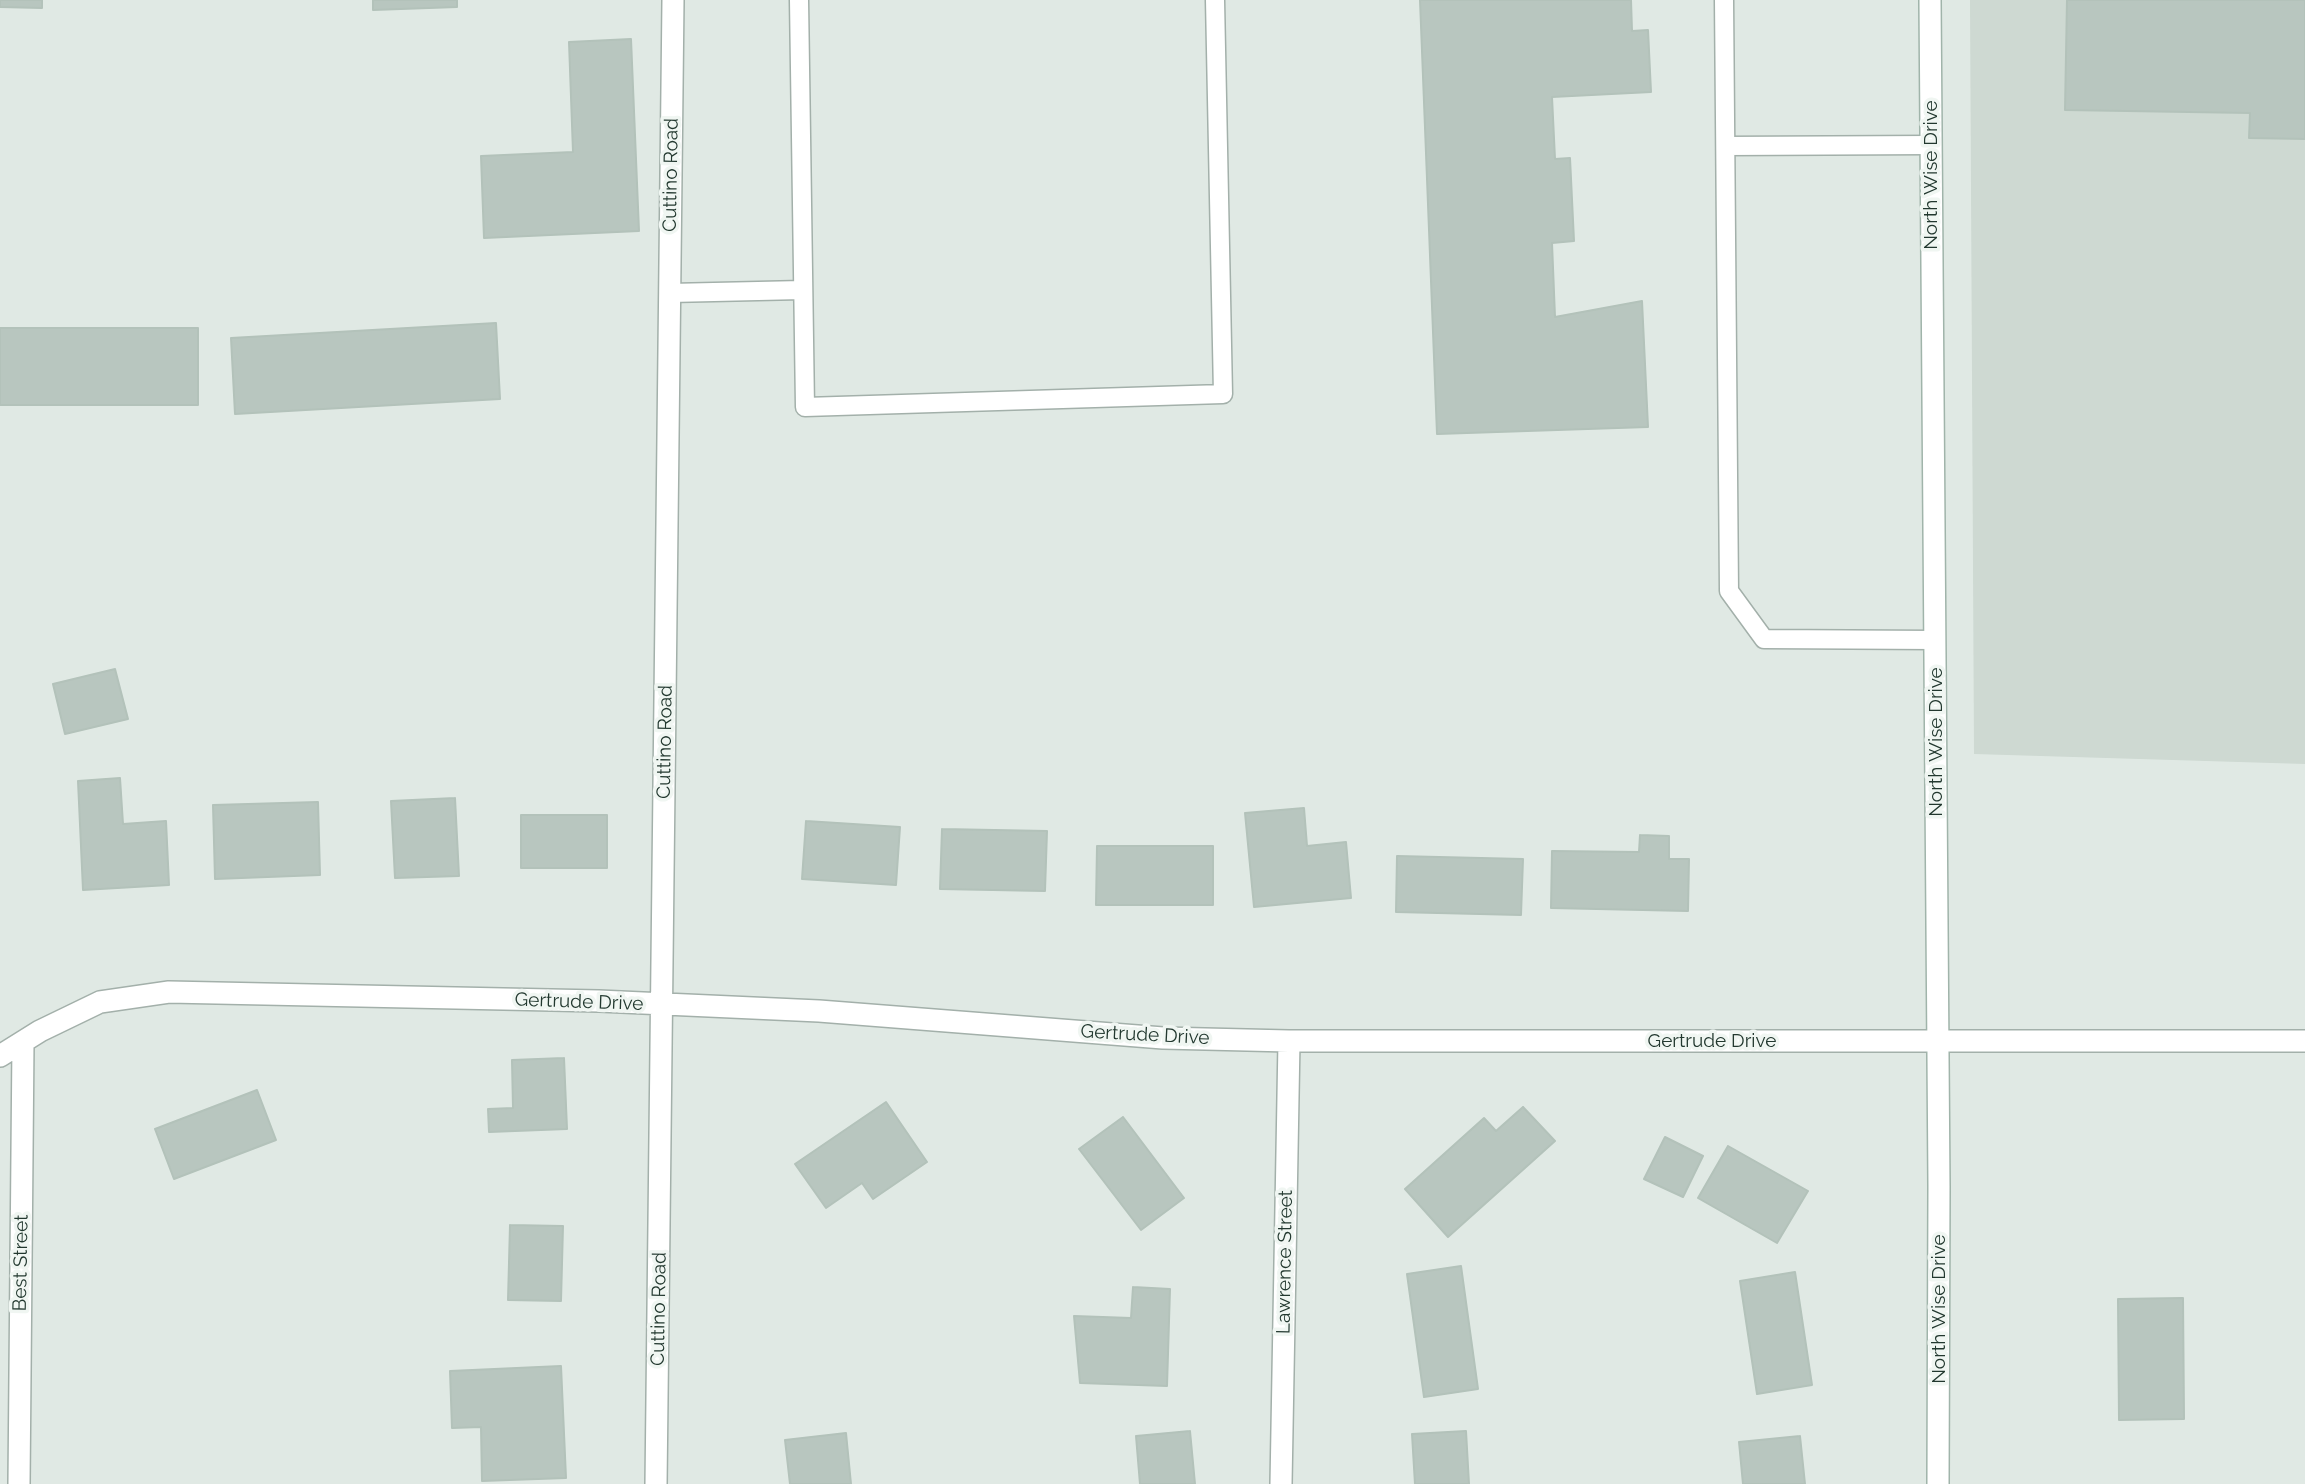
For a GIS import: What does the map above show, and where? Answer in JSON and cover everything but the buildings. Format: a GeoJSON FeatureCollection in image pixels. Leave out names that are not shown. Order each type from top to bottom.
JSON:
{"type":"FeatureCollection","features":[{"type":"Feature","properties":{"kind":"street","name":"Cuttino Road"},"geometry":{"type":"LineString","coordinates":[[656,1484],[673,0]]}},
{"type":"Feature","properties":{"kind":"street","name":"North Wise Drive"},"geometry":{"type":"LineString","coordinates":[[1930,0],[1938,1042],[1938,1484]]}},
{"type":"Feature","properties":{"kind":"street","name":"Gertrude Drive"},"geometry":{"type":"LineString","coordinates":[[0,1056],[100,1002],[169,992],[819,1010],[1163,1038],[1290,1041],[2305,1041]]}},
{"type":"Feature","properties":{"kind":"street","name":"Lawrence Street"},"geometry":{"type":"LineString","coordinates":[[1281,1484],[1290,1041]]}},
{"type":"Feature","properties":{"kind":"street","name":"Best Street"},"geometry":{"type":"LineString","coordinates":[[19,1484],[23,1042]]}},
{"type":"Feature","properties":{"kind":"lane"},"geometry":{"type":"LineString","coordinates":[[799,0],[805,407],[1223,394],[1215,0]]}},
{"type":"Feature","properties":{"kind":"lane"},"geometry":{"type":"LineString","coordinates":[[1724,0],[1729,591],[1764,639],[1935,640]]}},
{"type":"Feature","properties":{"kind":"lane"},"geometry":{"type":"LineString","coordinates":[[1726,146],[1931,145]]}},
{"type":"Feature","properties":{"kind":"lane"},"geometry":{"type":"LineString","coordinates":[[670,293],[802,290]]}},
{"type":"Feature","properties":{"kind":"shaded area"},"geometry":{"type":"Polygon","coordinates":[[[1970,0],[2305,0],[2305,764],[1974,754],[1970,0]]]}}]}
